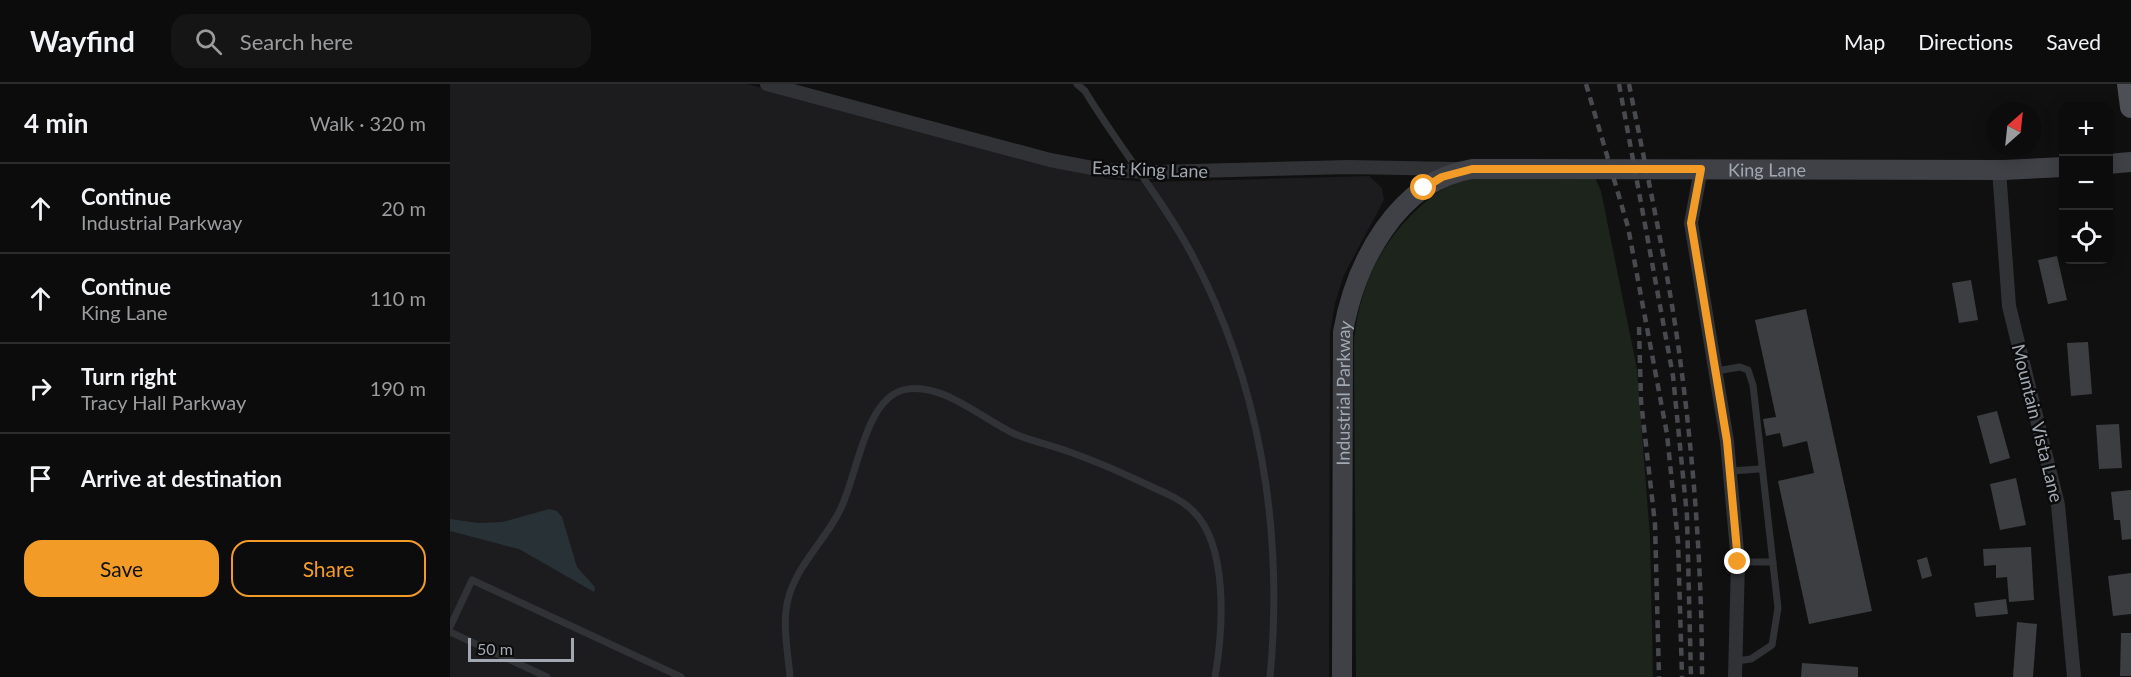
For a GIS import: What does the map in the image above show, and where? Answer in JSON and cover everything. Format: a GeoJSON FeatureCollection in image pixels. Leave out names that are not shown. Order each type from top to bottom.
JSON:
{"type":"FeatureCollection","features":[{"type":"Feature","properties":{"kind":"main road"},"geometry":{"type":"LineString","coordinates":[[2128,84],[2131,107]]}},
{"type":"Feature","properties":{"kind":"street","name":"East King Lane"},"geometry":{"type":"LineString","coordinates":[[767,84],[1050,160],[1103,170],[1141,172],[1349,167],[1472,169]]}},
{"type":"Feature","properties":{"kind":"street"},"geometry":{"type":"LineString","coordinates":[[2113,164],[2131,162]]}},
{"type":"Feature","properties":{"kind":"street","name":"King Lane"},"geometry":{"type":"LineString","coordinates":[[1472,169],[1999,170],[2059,167]]}},
{"type":"Feature","properties":{"kind":"street","name":"Industrial Parkway"},"geometry":{"type":"LineString","coordinates":[[1342,677],[1342,352],[1347,313],[1368,256],[1396,216],[1433,182],[1452,173],[1472,169]]}},
{"type":"Feature","properties":{"kind":"street"},"geometry":{"type":"LineString","coordinates":[[1701,169],[1691,223],[1716,372],[1738,562],[1735,677]]}},
{"type":"Feature","properties":{"kind":"street","name":"Mountain Vista Lane"},"geometry":{"type":"LineString","coordinates":[[1999,170],[2009,306],[2058,505],[2074,677]]}},
{"type":"Feature","properties":{"kind":"lane"},"geometry":{"type":"LineString","coordinates":[[1077,84],[1087,94],[1141,172],[1177,228],[1205,280],[1223,324],[1250,406],[1264,469],[1272,539],[1274,617],[1270,677]]}},
{"type":"Feature","properties":{"kind":"lane"},"geometry":{"type":"LineString","coordinates":[[1087,94],[1093,84]]}},
{"type":"Feature","properties":{"kind":"lane"},"geometry":{"type":"LineString","coordinates":[[1716,372],[1740,367],[1748,370],[1760,435],[1760,469],[1767,501],[1778,608],[1772,645],[1751,659],[1736,661]]}},
{"type":"Feature","properties":{"kind":"lane"},"geometry":{"type":"LineString","coordinates":[[790,677],[785,616],[792,588],[845,501],[876,411],[893,394],[911,388],[953,399],[1016,434],[1105,465],[1175,497],[1189,507],[1207,529],[1217,571],[1221,616],[1215,677]]}},
{"type":"Feature","properties":{"kind":"lane"},"geometry":{"type":"LineString","coordinates":[[1729,471],[1760,469]]}},
{"type":"Feature","properties":{"kind":"lane"},"geometry":{"type":"LineString","coordinates":[[1738,562],[1773,562]]}},
{"type":"Feature","properties":{"kind":"lane"},"geometry":{"type":"LineString","coordinates":[[450,627],[472,580],[681,677]]}},
{"type":"Feature","properties":{"kind":"lane"},"geometry":{"type":"LineString","coordinates":[[450,632],[547,677]]}},
{"type":"Feature","properties":{"kind":"shaded area"},"geometry":{"type":"Polygon","coordinates":[[[450,84],[747,84],[1109,179],[1148,182],[1369,176],[1382,188],[1384,200],[1344,275],[1335,303],[1330,333],[1329,677],[450,677],[450,84]]]}},
{"type":"Feature","properties":{"kind":"shaded area"},"geometry":{"type":"Polygon","coordinates":[[[1594,175],[1601,191],[1637,369],[1650,537],[1653,677],[1356,677],[1354,339],[1358,313],[1374,266],[1386,245],[1401,226],[1418,209],[1460,178],[1594,175]]]}},
{"type":"Feature","properties":{"kind":"shaded area"},"geometry":{"type":"Polygon","coordinates":[[[549,509],[557,511],[562,517],[577,567],[595,587],[594,592],[519,549],[450,531],[450,519],[478,523],[503,522],[549,509]]]}},
{"type":"Feature","properties":{"kind":"building"},"geometry":{"type":"Polygon","coordinates":[[[2057,256],[2067,300],[2048,304],[2038,260],[2057,256]]]}},
{"type":"Feature","properties":{"kind":"building"},"geometry":{"type":"Polygon","coordinates":[[[1971,280],[1978,320],[1959,323],[1952,283],[1971,280]]]}},
{"type":"Feature","properties":{"kind":"building"},"geometry":{"type":"Polygon","coordinates":[[[1806,309],[1872,611],[1809,624],[1778,481],[1814,473],[1807,441],[1783,447],[1780,433],[1766,436],[1763,419],[1776,417],[1755,320],[1806,309]]]}},
{"type":"Feature","properties":{"kind":"building"},"geometry":{"type":"Polygon","coordinates":[[[2088,342],[2092,394],[2071,396],[2067,343],[2088,342]]]}},
{"type":"Feature","properties":{"kind":"building"},"geometry":{"type":"Polygon","coordinates":[[[1997,411],[2010,458],[1990,464],[1977,416],[1997,411]]]}},
{"type":"Feature","properties":{"kind":"building"},"geometry":{"type":"Polygon","coordinates":[[[2119,424],[2122,468],[2099,469],[2096,425],[2119,424]]]}},
{"type":"Feature","properties":{"kind":"building"},"geometry":{"type":"Polygon","coordinates":[[[2016,478],[2026,525],[2000,530],[1990,484],[2016,478]]]}},
{"type":"Feature","properties":{"kind":"building"},"geometry":{"type":"Polygon","coordinates":[[[2131,490],[2131,539],[2122,540],[2120,520],[2114,520],[2111,492],[2131,490]]]}},
{"type":"Feature","properties":{"kind":"building"},"geometry":{"type":"Polygon","coordinates":[[[2031,547],[2034,600],[2009,602],[2007,577],[1996,578],[1996,565],[1984,566],[1983,549],[2031,547]]]}},
{"type":"Feature","properties":{"kind":"building"},"geometry":{"type":"Polygon","coordinates":[[[1927,557],[1932,576],[1922,579],[1917,560],[1927,557]]]}},
{"type":"Feature","properties":{"kind":"building"},"geometry":{"type":"Polygon","coordinates":[[[2131,573],[2131,614],[2113,616],[2108,576],[2131,573]]]}},
{"type":"Feature","properties":{"kind":"building"},"geometry":{"type":"Polygon","coordinates":[[[2006,599],[2008,614],[1976,617],[1974,603],[2006,599]]]}},
{"type":"Feature","properties":{"kind":"building"},"geometry":{"type":"Polygon","coordinates":[[[2017,622],[2037,624],[2033,677],[2013,677],[2017,622]]]}},
{"type":"Feature","properties":{"kind":"building"},"geometry":{"type":"Polygon","coordinates":[[[2121,633],[2131,633],[2131,676],[2120,676],[2121,633]]]}},
{"type":"Feature","properties":{"kind":"building"},"geometry":{"type":"Polygon","coordinates":[[[1802,663],[1858,667],[1858,677],[1801,677],[1802,663]]]}},
{"type":"Feature","properties":{"kind":"railway"},"geometry":{"type":"LineString","coordinates":[[1586,84],[1628,227],[1667,434],[1678,541],[1682,677]]}},
{"type":"Feature","properties":{"kind":"railway"},"geometry":{"type":"LineString","coordinates":[[1619,84],[1673,376],[1687,516],[1691,677]]}},
{"type":"Feature","properties":{"kind":"railway"},"geometry":{"type":"LineString","coordinates":[[1629,84],[1665,265],[1682,374],[1697,526],[1702,677]]}},
{"type":"Feature","properties":{"kind":"railway"},"geometry":{"type":"LineString","coordinates":[[1639,327],[1641,401],[1655,524],[1659,677]]}},
{"type":"Feature","properties":{"kind":"route"},"geometry":{"type":"LineString","coordinates":[[1424,188],[1452,173],[1472,169],[1701,169],[1691,223],[1703,284],[1727,441],[1738,562]]}}]}
